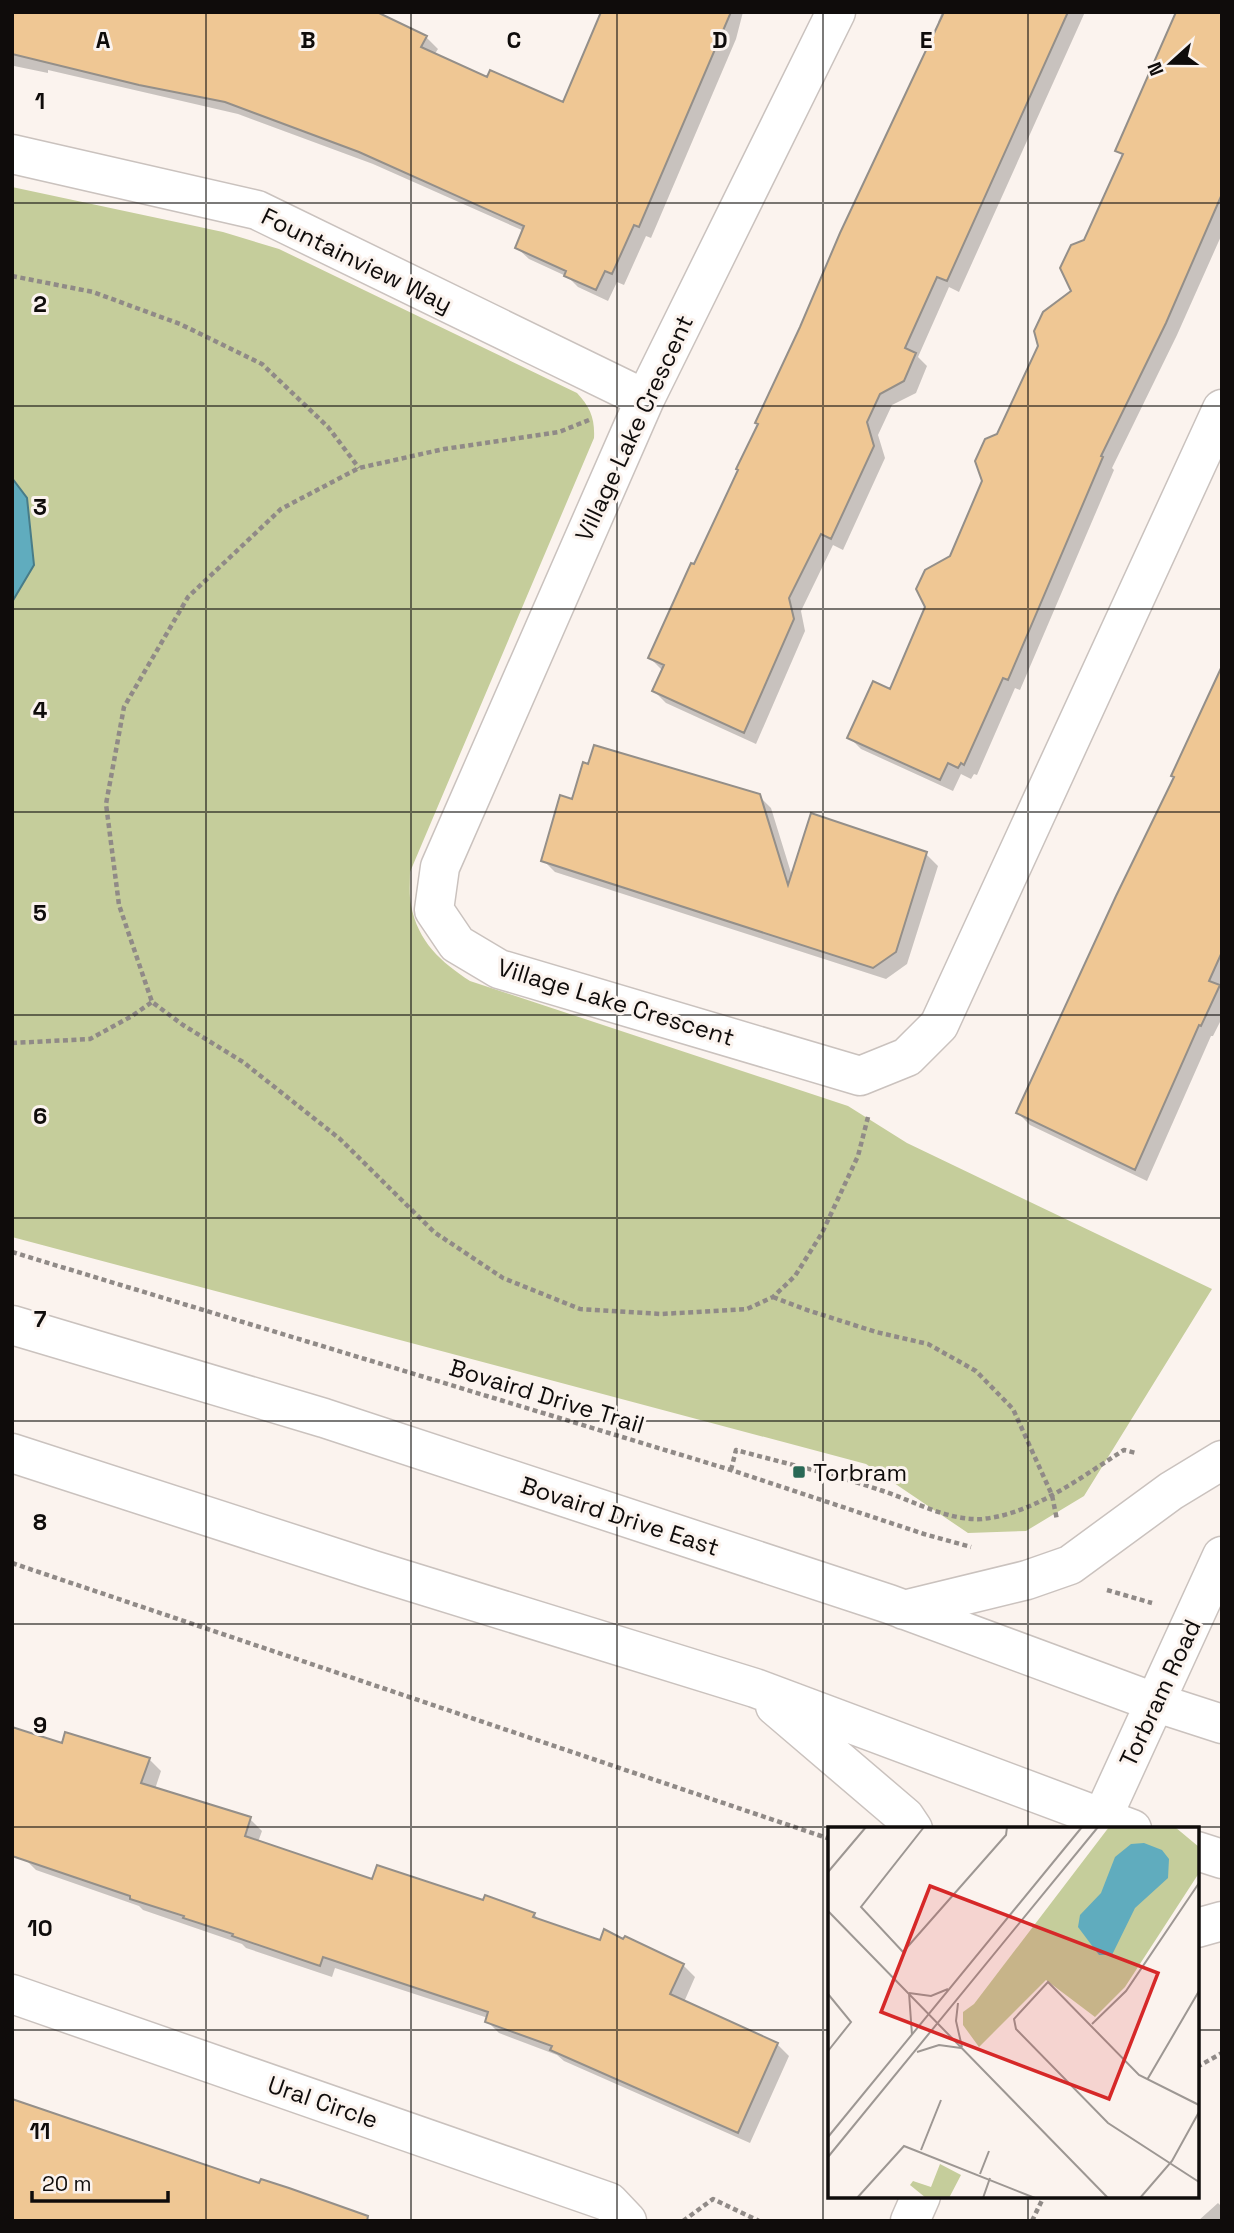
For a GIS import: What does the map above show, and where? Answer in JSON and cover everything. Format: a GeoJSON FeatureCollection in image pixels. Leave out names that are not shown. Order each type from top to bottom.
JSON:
{"type":"FeatureCollection","features":[{"type":"Feature","properties":{"kind":"street","name":"Village Lake Crescent"},"geometry":{"type":"LineString","coordinates":[[836,12],[645,399],[440,867],[433,910],[457,944],[499,969],[860,1076],[907,1057],[939,1025],[1222,409]]}},
{"type":"Feature","properties":{"kind":"street","name":"Fountainview Way"},"geometry":{"type":"LineString","coordinates":[[12,154],[257,210],[645,399]]}},
{"type":"Feature","properties":{"kind":"street","name":"Bovaird Drive East"},"geometry":{"type":"LineString","coordinates":[[12,1325],[324,1418],[904,1610],[1154,1702],[1222,1724]]}},
{"type":"Feature","properties":{"kind":"street"},"geometry":{"type":"LineString","coordinates":[[12,1453],[373,1570],[755,1688],[1110,1825]]}},
{"type":"Feature","properties":{"kind":"street"},"geometry":{"type":"LineString","coordinates":[[904,1610],[1027,1580],[1070,1565],[1171,1491],[1222,1460]]}},
{"type":"Feature","properties":{"kind":"street","name":"Torbram Road"},"geometry":{"type":"LineString","coordinates":[[1110,1825],[1154,1702],[1222,1556]]}},
{"type":"Feature","properties":{"kind":"street"},"geometry":{"type":"LineString","coordinates":[[755,1688],[905,1817],[912,1827]]}},
{"type":"Feature","properties":{"kind":"street"},"geometry":{"type":"LineString","coordinates":[[1199,1852],[1222,1859]]}},
{"type":"Feature","properties":{"kind":"street"},"geometry":{"type":"LineString","coordinates":[[1199,1927],[1222,1921]]}},
{"type":"Feature","properties":{"kind":"street","name":"Ural Circle"},"geometry":{"type":"LineString","coordinates":[[12,1994],[610,2202],[627,2221]]}},
{"type":"Feature","properties":{"kind":"street"},"geometry":{"type":"LineString","coordinates":[[910,2221],[920,2198]]}},
{"type":"Feature","properties":{"kind":"path"},"geometry":{"type":"LineString","coordinates":[[12,276],[93,292],[180,324],[262,364],[328,427],[359,468]]}},
{"type":"Feature","properties":{"kind":"path"},"geometry":{"type":"LineString","coordinates":[[12,1043],[90,1040],[152,1002]]}},
{"type":"Feature","properties":{"kind":"path","name":"Bovaird Drive Trail"},"geometry":{"type":"LineString","coordinates":[[12,1252],[731,1470],[974,1548]]}},
{"type":"Feature","properties":{"kind":"path"},"geometry":{"type":"LineString","coordinates":[[774,1297],[876,1332],[928,1344],[976,1371],[1013,1409],[1052,1495],[1057,1522]]}},
{"type":"Feature","properties":{"kind":"path"},"geometry":{"type":"LineString","coordinates":[[731,1470],[736,1450],[878,1489],[953,1516],[980,1519],[1006,1514],[1052,1495],[1124,1450],[1136,1453]]}},
{"type":"Feature","properties":{"kind":"path"},"geometry":{"type":"LineString","coordinates":[[12,1563],[828,1838]]}},
{"type":"Feature","properties":{"kind":"path"},"geometry":{"type":"LineString","coordinates":[[1199,2066],[1222,2053]]}},
{"type":"Feature","properties":{"kind":"path"},"geometry":{"type":"LineString","coordinates":[[1032,2221],[1043,2198]]}},
{"type":"Feature","properties":{"kind":"path"},"geometry":{"type":"LineString","coordinates":[[683,2221],[713,2199],[759,2221]]}},
{"type":"Feature","properties":{"kind":"green space"},"geometry":{"type":"Polygon","coordinates":[[[12,187],[223,232],[279,249],[577,393],[582,398],[594,424],[594,438],[410,872],[410,901],[419,930],[440,958],[470,981],[848,1106],[907,1143],[1212,1289],[1084,1496],[1026,1531],[968,1533],[866,1464],[12,1237],[12,187]]]}},
{"type":"Feature","properties":{"kind":"water"},"geometry":{"type":"Polygon","coordinates":[[[12,478],[27,498],[34,565],[12,602],[12,478]]]}},
{"type":"Feature","properties":{"kind":"building"},"geometry":{"type":"Polygon","coordinates":[[[12,12],[377,12],[427,36],[421,47],[487,77],[490,70],[563,102],[601,12],[731,12],[639,227],[634,225],[612,274],[605,271],[596,290],[564,276],[566,271],[515,248],[524,226],[359,152],[225,102],[139,85],[12,54],[12,12]]]}},
{"type":"Feature","properties":{"kind":"building"},"geometry":{"type":"Polygon","coordinates":[[[944,12],[1068,12],[947,281],[937,277],[905,348],[916,353],[904,381],[880,394],[867,422],[874,446],[831,539],[821,534],[789,598],[794,619],[744,733],[652,691],[664,665],[648,658],[691,563],[694,564],[738,470],[736,469],[758,424],[755,423],[840,233],[944,12]]]}},
{"type":"Feature","properties":{"kind":"building"},"geometry":{"type":"Polygon","coordinates":[[[1176,12],[1222,12],[1222,194],[1166,323],[1101,456],[1103,457],[1008,680],[1003,678],[964,765],[961,763],[958,768],[948,763],[940,780],[847,738],[873,681],[890,689],[925,607],[916,589],[925,570],[950,556],[982,481],[975,461],[985,439],[997,434],[1038,346],[1034,331],[1043,312],[1071,291],[1060,268],[1071,245],[1084,240],[1123,154],[1115,151],[1176,12]]]}},
{"type":"Feature","properties":{"kind":"building"},"geometry":{"type":"Polygon","coordinates":[[[1222,666],[1222,952],[1209,981],[1220,985],[1201,1026],[1199,1025],[1135,1170],[1016,1113],[1174,777],[1171,776],[1222,666]]]}},
{"type":"Feature","properties":{"kind":"building"},"geometry":{"type":"Polygon","coordinates":[[[594,745],[760,794],[788,885],[811,813],[927,852],[896,952],[873,968],[541,861],[560,795],[572,799],[583,762],[588,764],[594,745]]]}},
{"type":"Feature","properties":{"kind":"building"},"geometry":{"type":"Polygon","coordinates":[[[12,1727],[62,1743],[65,1732],[150,1758],[141,1783],[251,1817],[245,1836],[372,1879],[377,1865],[483,1900],[485,1895],[535,1913],[533,1917],[600,1940],[604,1929],[684,1964],[670,1994],[778,2043],[738,2133],[550,2050],[552,2046],[485,2022],[488,2012],[323,1957],[320,1966],[12,1856],[12,1727]]]}},
{"type":"Feature","properties":{"kind":"building"},"geometry":{"type":"Polygon","coordinates":[[[12,2099],[259,2183],[261,2179],[289,2188],[368,2216],[367,2221],[12,2221],[12,2099]]]}},
{"type":"Feature","properties":{"kind":"place","name":"Torbram"},"geometry":{"type":"Point","coordinates":[799,1472]}}]}
